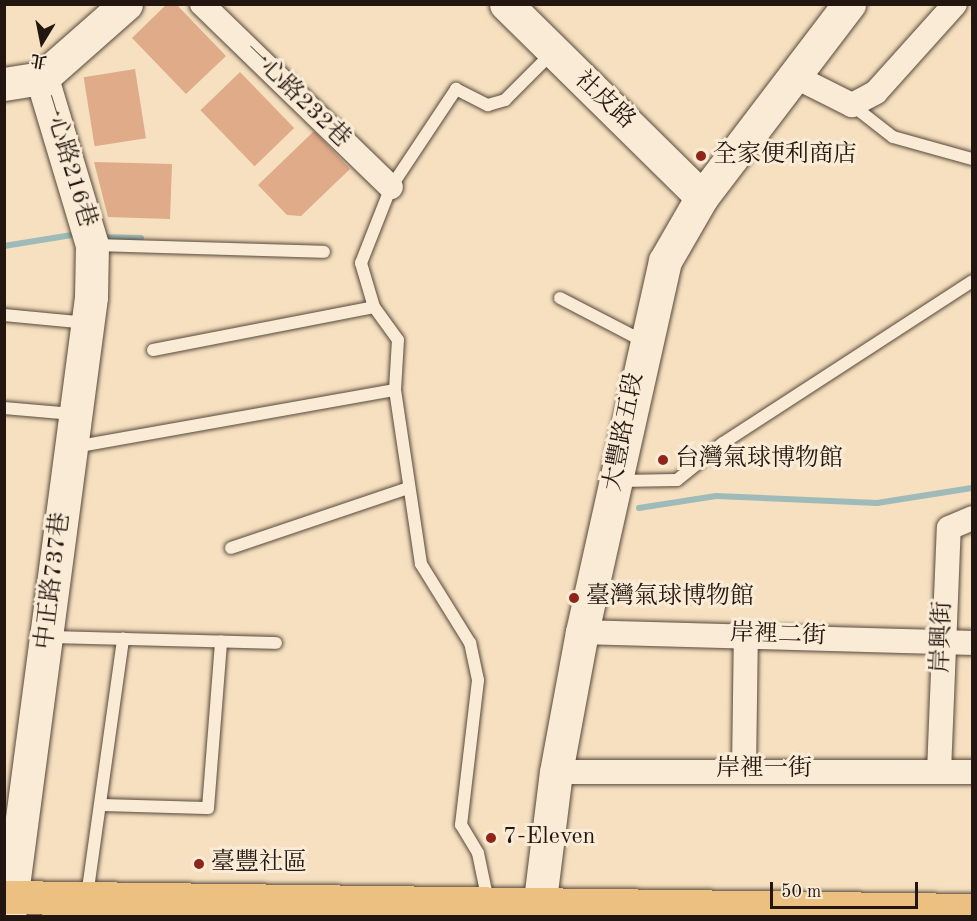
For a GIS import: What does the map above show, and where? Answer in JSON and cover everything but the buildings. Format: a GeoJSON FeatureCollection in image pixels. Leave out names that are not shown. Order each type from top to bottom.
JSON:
{"type":"FeatureCollection","features":[{"type":"Feature","properties":{"kind":"main road"},"geometry":{"type":"LineString","coordinates":[[8,904],[87,898],[488,901],[539,908],[700,911],[972,910]]}},
{"type":"Feature","properties":{"kind":"street"},"geometry":{"type":"LineString","coordinates":[[4,84],[42,78],[126,4]]}},
{"type":"Feature","properties":{"kind":"street","name":"一心路232巷"},"geometry":{"type":"LineString","coordinates":[[202,4],[391,187]]}},
{"type":"Feature","properties":{"kind":"street","name":"社皮路"},"geometry":{"type":"LineString","coordinates":[[506,4],[552,53],[702,197]]}},
{"type":"Feature","properties":{"kind":"street","name":"大豐路五段"},"geometry":{"type":"LineString","coordinates":[[539,908],[556,772],[582,632],[643,341],[665,261],[702,197],[796,77],[849,4]]}},
{"type":"Feature","properties":{"kind":"street"},"geometry":{"type":"LineString","coordinates":[[796,77],[852,105],[876,92],[955,4]]}},
{"type":"Feature","properties":{"kind":"street","name":"一心路216巷"},"geometry":{"type":"LineString","coordinates":[[42,78],[92,245]]}},
{"type":"Feature","properties":{"kind":"street","name":"中正路737巷"},"geometry":{"type":"LineString","coordinates":[[8,904],[48,638],[89,323],[92,245]]}},
{"type":"Feature","properties":{"kind":"street","name":"岸興街"},"geometry":{"type":"LineString","coordinates":[[939,772],[949,528],[972,518]]}},
{"type":"Feature","properties":{"kind":"street","name":"岸裡二街"},"geometry":{"type":"LineString","coordinates":[[582,632],[746,634],[972,643]]}},
{"type":"Feature","properties":{"kind":"street"},"geometry":{"type":"LineString","coordinates":[[744,770],[746,634]]}},
{"type":"Feature","properties":{"kind":"street","name":"岸裡一街"},"geometry":{"type":"LineString","coordinates":[[556,772],[744,770],[972,772]]}},
{"type":"Feature","properties":{"kind":"lane"},"geometry":{"type":"LineString","coordinates":[[488,901],[478,853],[461,825],[478,680],[470,643],[421,564],[395,390],[398,340],[374,307],[361,263],[391,187],[456,89],[488,105],[505,100],[552,53]]}},
{"type":"Feature","properties":{"kind":"lane"},"geometry":{"type":"LineString","coordinates":[[852,105],[893,137],[972,159]]}},
{"type":"Feature","properties":{"kind":"lane"},"geometry":{"type":"LineString","coordinates":[[92,245],[324,252]]}},
{"type":"Feature","properties":{"kind":"lane"},"geometry":{"type":"LineString","coordinates":[[615,481],[677,480],[723,443],[972,281]]}},
{"type":"Feature","properties":{"kind":"lane"},"geometry":{"type":"LineString","coordinates":[[560,298],[643,341]]}},
{"type":"Feature","properties":{"kind":"lane"},"geometry":{"type":"LineString","coordinates":[[153,350],[374,307]]}},
{"type":"Feature","properties":{"kind":"lane"},"geometry":{"type":"LineString","coordinates":[[4,315],[89,323]]}},
{"type":"Feature","properties":{"kind":"lane"},"geometry":{"type":"LineString","coordinates":[[73,447],[395,390]]}},
{"type":"Feature","properties":{"kind":"lane"},"geometry":{"type":"LineString","coordinates":[[4,408],[77,414]]}},
{"type":"Feature","properties":{"kind":"lane"},"geometry":{"type":"LineString","coordinates":[[231,548],[408,488]]}},
{"type":"Feature","properties":{"kind":"lane"},"geometry":{"type":"LineString","coordinates":[[48,638],[276,643]]}},
{"type":"Feature","properties":{"kind":"lane"},"geometry":{"type":"LineString","coordinates":[[87,898],[123,639]]}},
{"type":"Feature","properties":{"kind":"lane"},"geometry":{"type":"LineString","coordinates":[[100,805],[208,808],[221,642]]}},
{"type":"Feature","properties":{"kind":"waterway"},"geometry":{"type":"LineString","coordinates":[[4,246],[78,234]]}},
{"type":"Feature","properties":{"kind":"waterway"},"geometry":{"type":"LineString","coordinates":[[100,237],[141,238]]}},
{"type":"Feature","properties":{"kind":"waterway"},"geometry":{"type":"LineString","coordinates":[[639,508],[716,496],[877,503],[972,488]]}},
{"type":"Feature","properties":{"kind":"place","name":"全家便利商店"},"geometry":{"type":"Point","coordinates":[701,156]}},
{"type":"Feature","properties":{"kind":"place","name":"台灣氣球博物館"},"geometry":{"type":"Point","coordinates":[663,460]}},
{"type":"Feature","properties":{"kind":"place","name":"臺灣氣球博物館"},"geometry":{"type":"Point","coordinates":[574,598]}},
{"type":"Feature","properties":{"kind":"place","name":"7-Eleven"},"geometry":{"type":"Point","coordinates":[491,838]}},
{"type":"Feature","properties":{"kind":"place","name":"臺豐社區"},"geometry":{"type":"Point","coordinates":[199,864]}}]}
